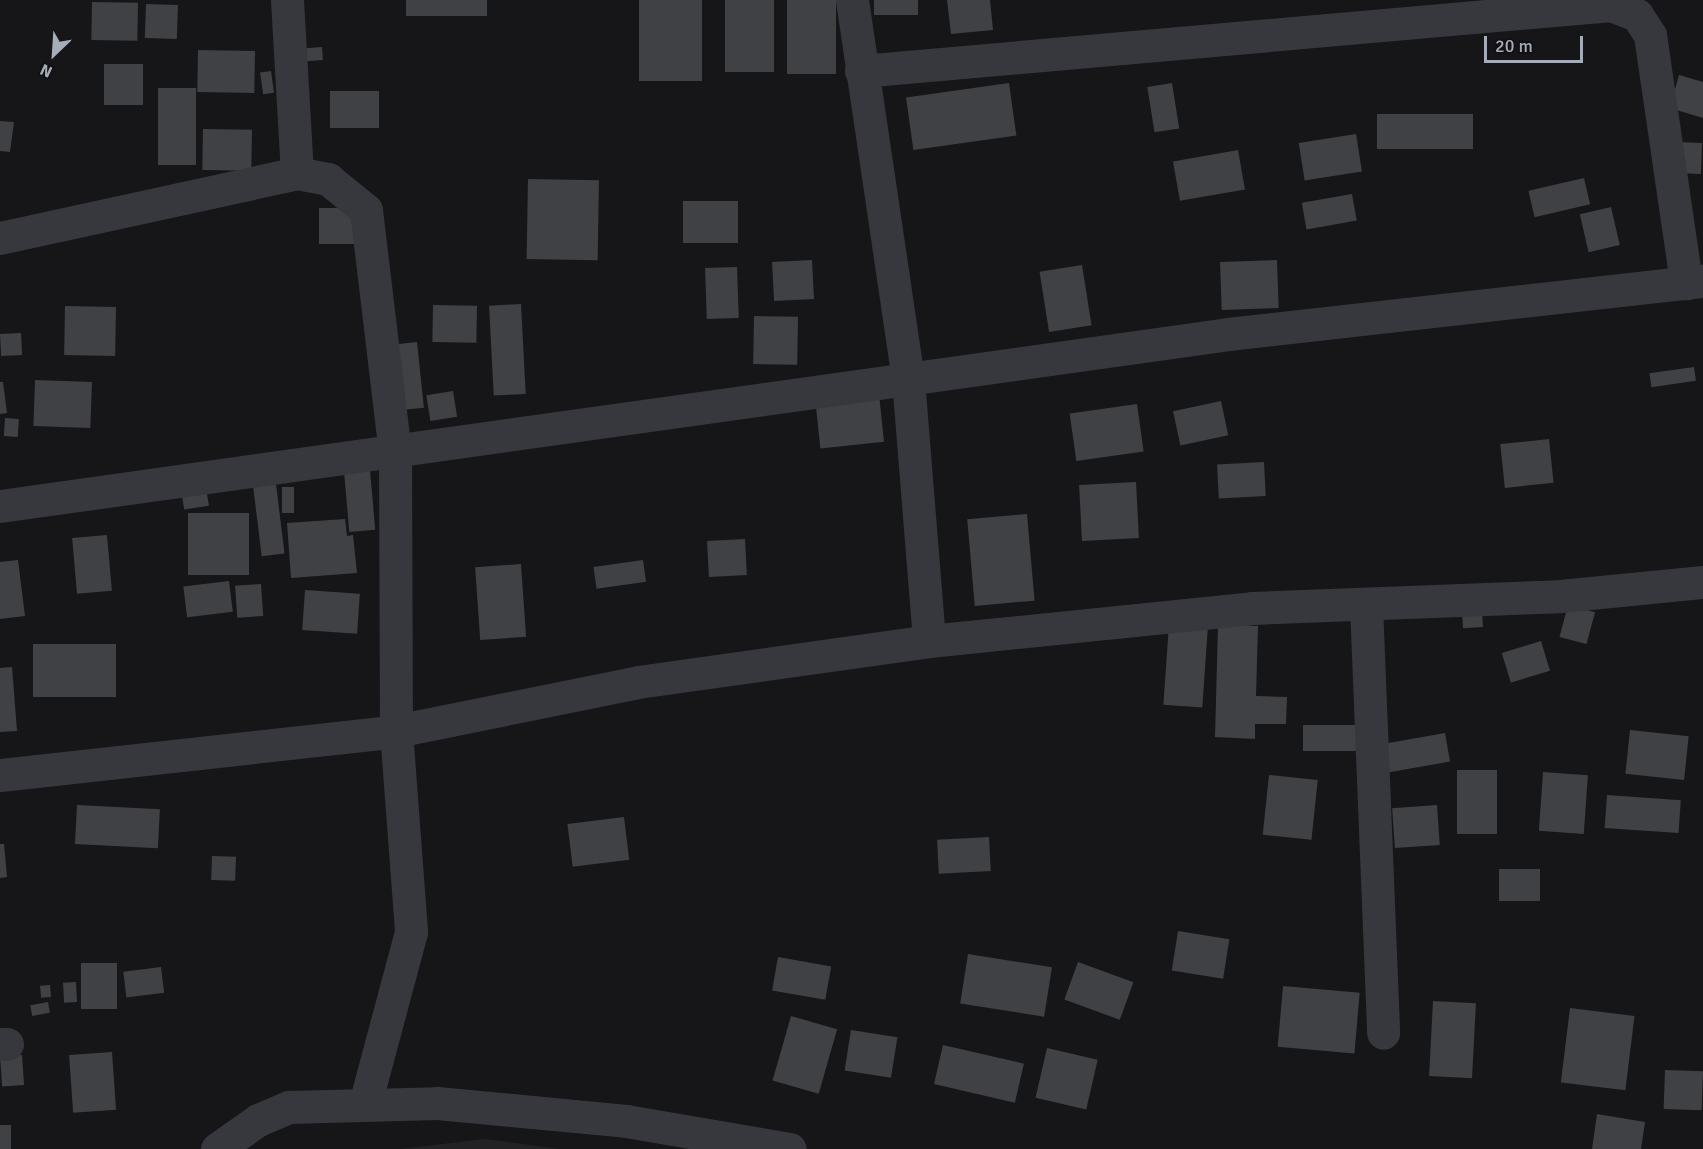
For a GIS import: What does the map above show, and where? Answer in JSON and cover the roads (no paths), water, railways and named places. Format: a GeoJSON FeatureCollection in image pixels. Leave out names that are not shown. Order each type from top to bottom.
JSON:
{"type":"FeatureCollection","features":[{"type":"Feature","properties":{"kind":"street"},"geometry":{"type":"LineString","coordinates":[[286,0],[297,173]]}},
{"type":"Feature","properties":{"kind":"street"},"geometry":{"type":"LineString","coordinates":[[852,0],[908,379],[929,641]]}},
{"type":"Feature","properties":{"kind":"street"},"geometry":{"type":"LineString","coordinates":[[0,506],[395,452],[635,415],[1228,334],[1695,282],[1650,35],[1637,15],[1611,5],[861,71]]}},
{"type":"Feature","properties":{"kind":"street"},"geometry":{"type":"LineString","coordinates":[[0,238],[297,173],[328,178],[366,210],[395,452],[396,731],[411,932],[365,1104]]}},
{"type":"Feature","properties":{"kind":"street"},"geometry":{"type":"LineString","coordinates":[[0,775],[396,731],[638,681],[929,641],[1252,608],[1560,596],[1703,582]]}},
{"type":"Feature","properties":{"kind":"street"},"geometry":{"type":"LineString","coordinates":[[1366,605],[1383,1033]]}},
{"type":"Feature","properties":{"kind":"street"},"geometry":{"type":"LineString","coordinates":[[217,1149],[258,1120],[289,1107],[437,1103],[626,1121],[790,1149]]}}]}
